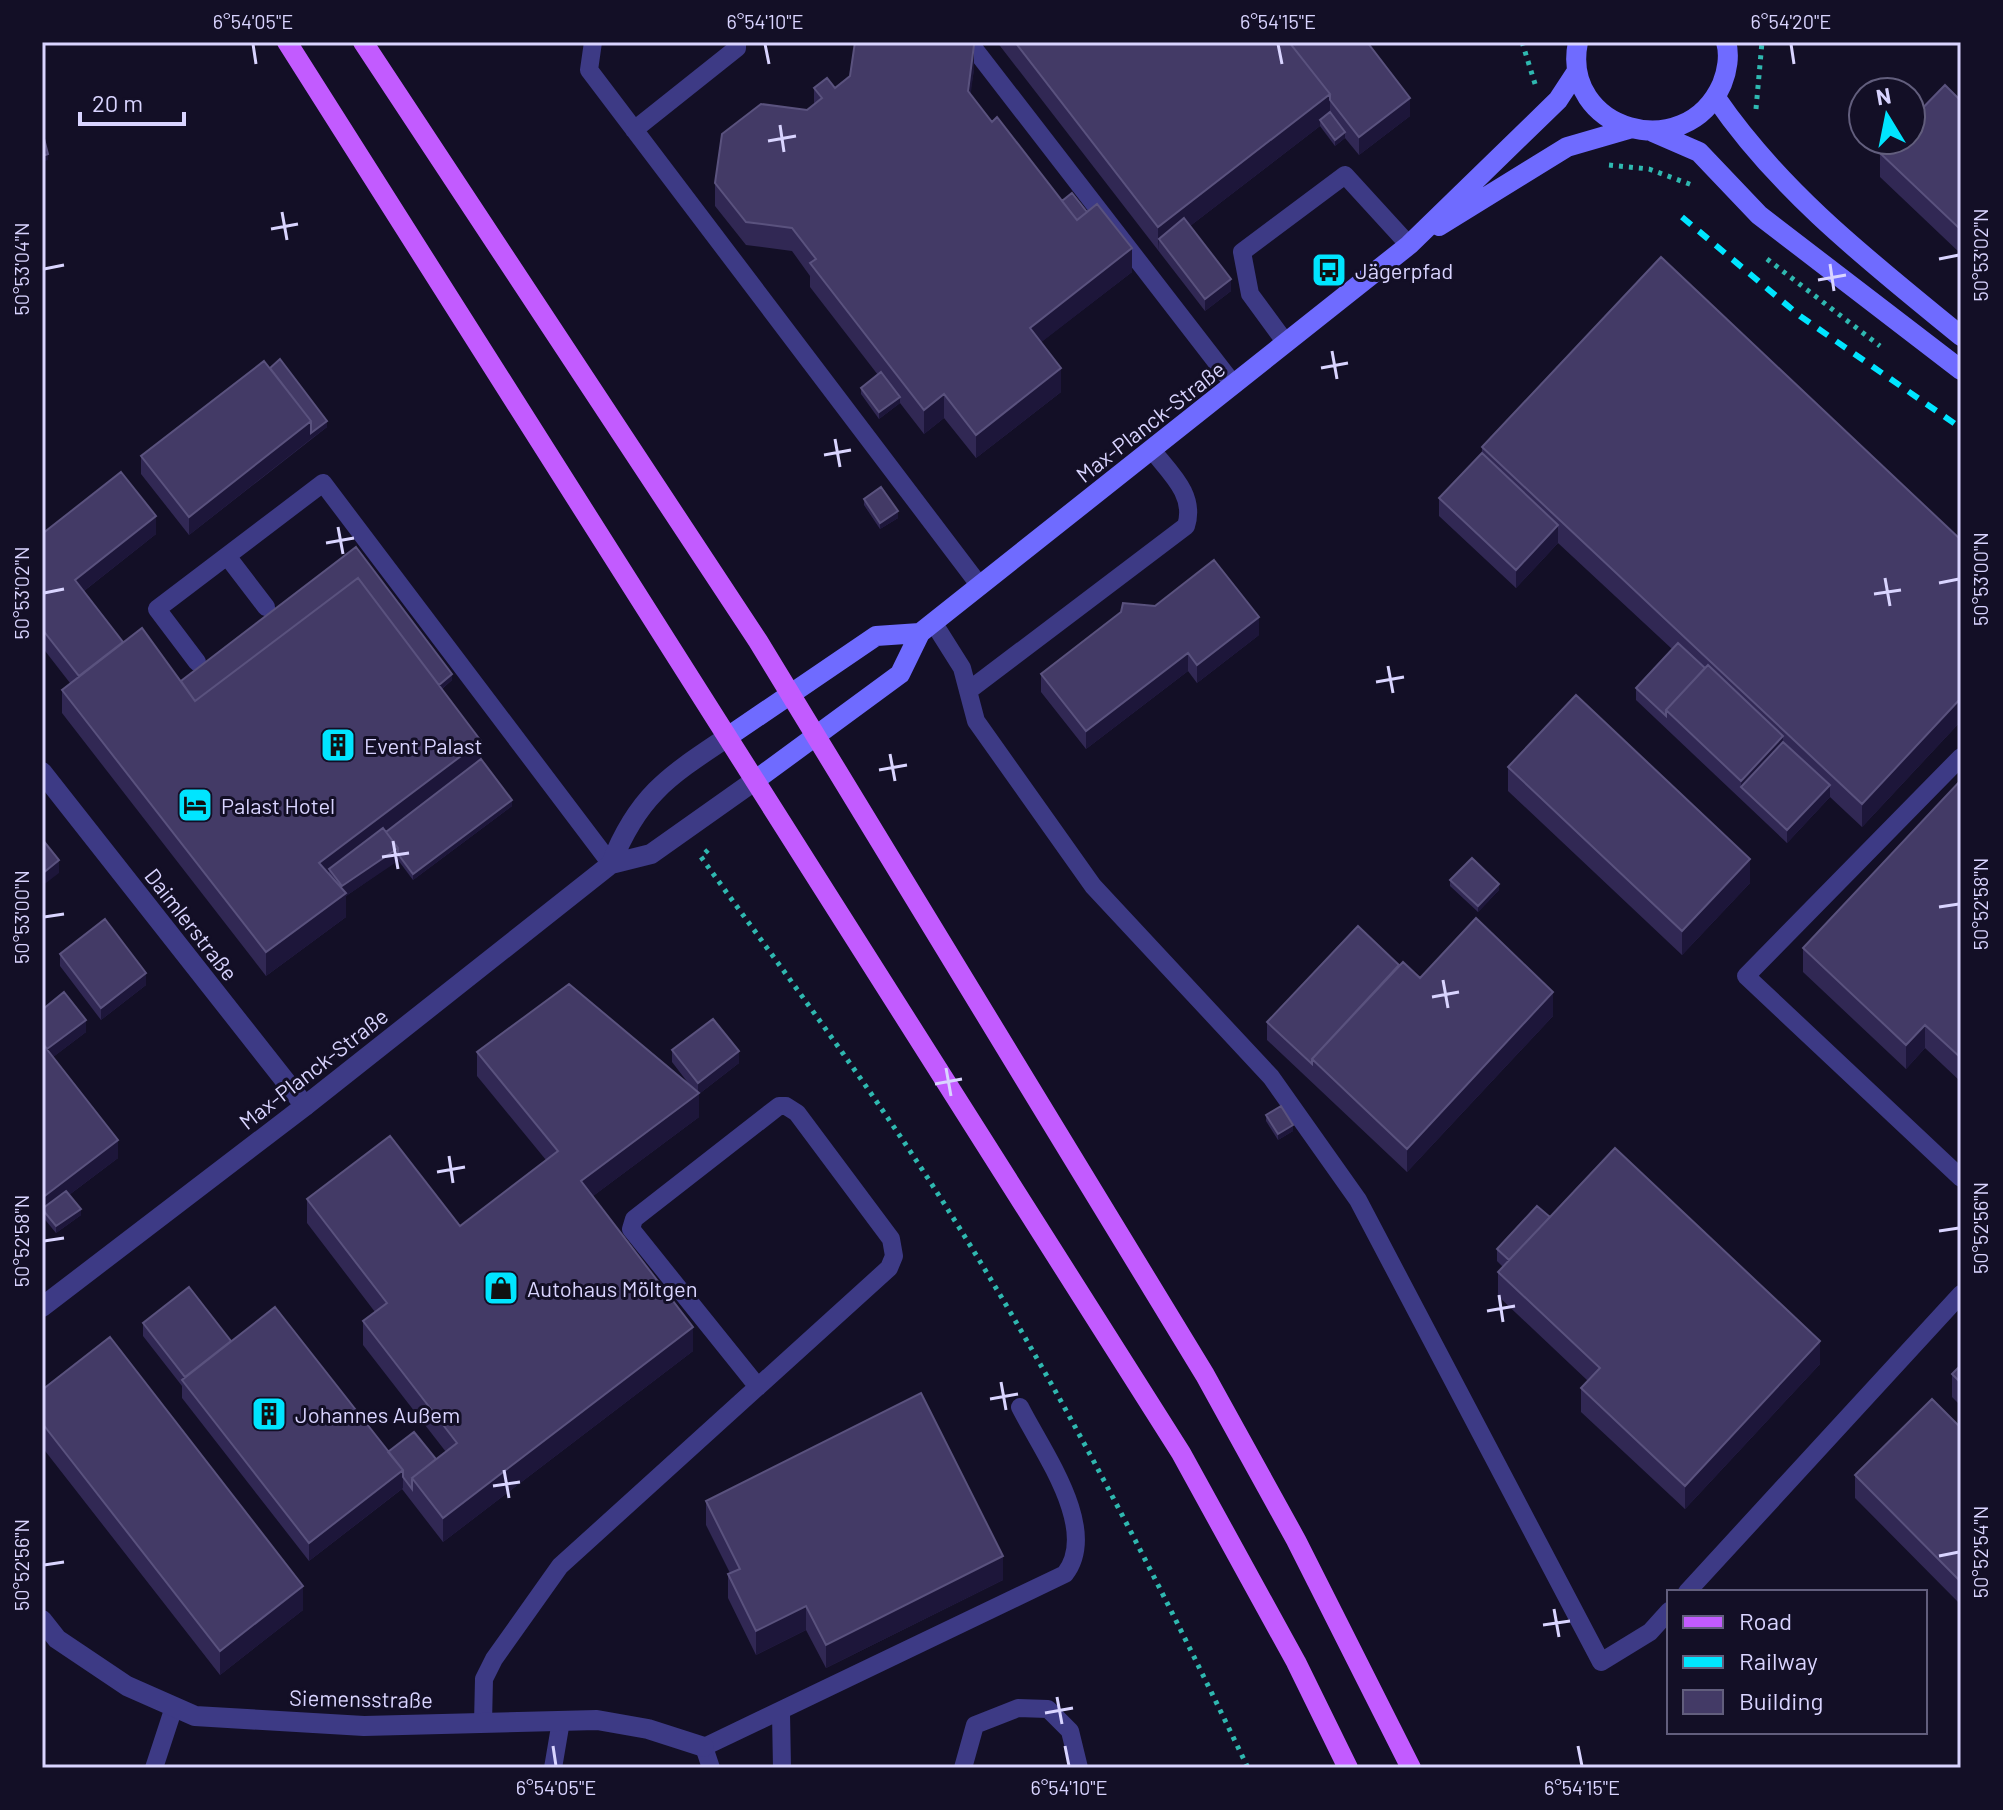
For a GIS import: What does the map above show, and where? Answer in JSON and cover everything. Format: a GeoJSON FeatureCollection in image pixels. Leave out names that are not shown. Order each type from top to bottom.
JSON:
{"type":"FeatureCollection","features":[{"type":"Feature","properties":{"kind":"main road"},"geometry":{"type":"LineString","coordinates":[[287,42],[757,779],[1181,1453],[1296,1662],[1348,1768]]}},
{"type":"Feature","properties":{"kind":"main road"},"geometry":{"type":"LineString","coordinates":[[363,42],[790,694],[1205,1375],[1304,1554],[1411,1768]]}},
{"type":"Feature","properties":{"kind":"main road"},"geometry":{"type":"LineString","coordinates":[[1653,132],[1677,128],[1699,116],[1716,98],[1726,74],[1729,44]]}},
{"type":"Feature","properties":{"kind":"main road"},"geometry":{"type":"LineString","coordinates":[[1574,52],[1587,96],[1605,116],[1629,129],[1653,132],[1699,152],[1759,215],[1961,370]]}},
{"type":"Feature","properties":{"kind":"main road","name":"Max-Planck-Straße"},"geometry":{"type":"LineString","coordinates":[[757,779],[900,674],[927,627],[1409,245],[1558,100],[1574,52]]}},
{"type":"Feature","properties":{"kind":"main road"},"geometry":{"type":"LineString","coordinates":[[1716,98],[1745,142],[1846,241],[1961,336]]}},
{"type":"Feature","properties":{"kind":"main road","name":"Max-Planck-Straße"},"geometry":{"type":"LineString","coordinates":[[1409,245],[1567,147],[1629,129]]}},
{"type":"Feature","properties":{"kind":"main road"},"geometry":{"type":"LineString","coordinates":[[729,736],[876,636],[927,627]]}},
{"type":"Feature","properties":{"kind":"street"},"geometry":{"type":"LineString","coordinates":[[611,864],[624,829],[646,799],[670,775],[729,736]]}},
{"type":"Feature","properties":{"kind":"street","name":"Daimlerstraße"},"geometry":{"type":"LineString","coordinates":[[42,772],[305,1106]]}},
{"type":"Feature","properties":{"kind":"street","name":"Max-Planck-Straße"},"geometry":{"type":"LineString","coordinates":[[42,1307],[305,1106],[611,864],[651,854],[757,779]]}},
{"type":"Feature","properties":{"kind":"street","name":"Siemensstraße"},"geometry":{"type":"LineString","coordinates":[[42,1620],[57,1639],[127,1686],[195,1716],[364,1726],[597,1720],[648,1729],[704,1747]]}},
{"type":"Feature","properties":{"kind":"lane"},"geometry":{"type":"LineString","coordinates":[[593,42],[589,70],[980,586]]}},
{"type":"Feature","properties":{"kind":"lane"},"geometry":{"type":"LineString","coordinates":[[634,130],[737,48],[737,42]]}},
{"type":"Feature","properties":{"kind":"lane"},"geometry":{"type":"LineString","coordinates":[[969,42],[1234,385]]}},
{"type":"Feature","properties":{"kind":"lane"},"geometry":{"type":"LineString","coordinates":[[1286,343],[1250,294],[1242,252],[1345,175],[1409,245]]}},
{"type":"Feature","properties":{"kind":"lane"},"geometry":{"type":"LineString","coordinates":[[968,691],[1186,526],[1190,513],[1186,493],[1152,450]]}},
{"type":"Feature","properties":{"kind":"lane"},"geometry":{"type":"LineString","coordinates":[[197,662],[157,609],[323,483],[611,864]]}},
{"type":"Feature","properties":{"kind":"lane"},"geometry":{"type":"LineString","coordinates":[[227,556],[266,607]]}},
{"type":"Feature","properties":{"kind":"lane"},"geometry":{"type":"LineString","coordinates":[[927,627],[962,668],[976,721],[1093,886],[1271,1077],[1358,1200],[1601,1662],[1650,1632],[1667,1613]]}},
{"type":"Feature","properties":{"kind":"lane"},"geometry":{"type":"LineString","coordinates":[[1961,757],[1746,976],[1961,1178]]}},
{"type":"Feature","properties":{"kind":"lane"},"geometry":{"type":"LineString","coordinates":[[483,1723],[484,1679],[494,1659],[560,1566],[758,1387],[889,1268],[894,1256],[891,1239],[797,1113],[786,1106],[779,1106],[634,1219],[631,1229],[758,1387]]}},
{"type":"Feature","properties":{"kind":"lane"},"geometry":{"type":"LineString","coordinates":[[1689,1590],[1961,1294]]}},
{"type":"Feature","properties":{"kind":"lane"},"geometry":{"type":"LineString","coordinates":[[711,1768],[704,1747],[781,1713],[1065,1574],[1075,1561],[1077,1523],[1020,1407]]}},
{"type":"Feature","properties":{"kind":"lane"},"geometry":{"type":"LineString","coordinates":[[154,1768],[174,1707]]}},
{"type":"Feature","properties":{"kind":"lane"},"geometry":{"type":"LineString","coordinates":[[963,1768],[975,1725],[1018,1708],[1048,1709],[1070,1731],[1079,1768]]}},
{"type":"Feature","properties":{"kind":"lane"},"geometry":{"type":"LineString","coordinates":[[781,1713],[782,1768]]}},
{"type":"Feature","properties":{"kind":"lane"},"geometry":{"type":"LineString","coordinates":[[553,1768],[561,1721]]}},
{"type":"Feature","properties":{"kind":"path"},"geometry":{"type":"LineString","coordinates":[[1522,42],[1536,88],[1533,102],[1543,113]]}},
{"type":"Feature","properties":{"kind":"path"},"geometry":{"type":"LineString","coordinates":[[1605,164],[1649,169],[1694,186],[1702,195]]}},
{"type":"Feature","properties":{"kind":"path"},"geometry":{"type":"LineString","coordinates":[[1761,254],[1845,322],[1884,349]]}},
{"type":"Feature","properties":{"kind":"path"},"geometry":{"type":"LineString","coordinates":[[704,817],[718,837],[701,857],[878,1105],[1017,1323],[1126,1520],[1248,1768]]}},
{"type":"Feature","properties":{"kind":"building"},"geometry":{"type":"Polygon","coordinates":[[[855,42],[971,42],[974,45],[968,91],[992,122],[997,117],[1077,220],[1097,204],[1132,248],[1030,328],[1061,368],[976,435],[944,394],[924,410],[810,263],[816,259],[792,228],[746,222],[715,183],[722,134],[761,104],[807,110],[822,98],[814,88],[827,78],[835,88],[850,76],[855,42]]]}},
{"type":"Feature","properties":{"kind":"building"},"geometry":{"type":"Polygon","coordinates":[[[1015,42],[1289,42],[1330,94],[1158,227],[1015,42]]]}},
{"type":"Feature","properties":{"kind":"building"},"geometry":{"type":"Polygon","coordinates":[[[1289,42],[1367,42],[1410,98],[1359,137],[1289,42]]]}},
{"type":"Feature","properties":{"kind":"building"},"geometry":{"type":"Polygon","coordinates":[[[1945,85],[1961,101],[1961,230],[1883,156],[1927,156],[1927,104],[1945,85]]]}},
{"type":"Feature","properties":{"kind":"building"},"geometry":{"type":"Polygon","coordinates":[[[1330,112],[1345,132],[1335,140],[1320,120],[1330,112]]]}},
{"type":"Feature","properties":{"kind":"building"},"geometry":{"type":"Polygon","coordinates":[[[42,131],[48,154],[42,156],[42,131]]]}},
{"type":"Feature","properties":{"kind":"building"},"geometry":{"type":"Polygon","coordinates":[[[1072,193],[1087,212],[1077,220],[1062,201],[1072,193]]]}},
{"type":"Feature","properties":{"kind":"building"},"geometry":{"type":"Polygon","coordinates":[[[1184,218],[1231,279],[1205,299],[1159,239],[1184,218]]]}},
{"type":"Feature","properties":{"kind":"building"},"geometry":{"type":"Polygon","coordinates":[[[1661,257],[1961,540],[1961,698],[1862,804],[1482,447],[1661,257]]]}},
{"type":"Feature","properties":{"kind":"building"},"geometry":{"type":"Polygon","coordinates":[[[280,359],[327,421],[311,433],[311,421],[270,368],[280,359]]]}},
{"type":"Feature","properties":{"kind":"building"},"geometry":{"type":"Polygon","coordinates":[[[264,361],[311,421],[189,517],[141,456],[264,361]]]}},
{"type":"Feature","properties":{"kind":"building"},"geometry":{"type":"Polygon","coordinates":[[[881,372],[900,397],[879,412],[861,388],[881,372]]]}},
{"type":"Feature","properties":{"kind":"building"},"geometry":{"type":"Polygon","coordinates":[[[1482,453],[1558,525],[1516,570],[1439,498],[1482,453]]]}},
{"type":"Feature","properties":{"kind":"building"},"geometry":{"type":"Polygon","coordinates":[[[121,472],[156,516],[75,580],[123,642],[79,676],[42,629],[42,534],[121,472]]]}},
{"type":"Feature","properties":{"kind":"building"},"geometry":{"type":"Polygon","coordinates":[[[881,487],[898,511],[880,523],[864,499],[881,487]]]}},
{"type":"Feature","properties":{"kind":"building"},"geometry":{"type":"Polygon","coordinates":[[[356,547],[452,674],[439,685],[358,578],[195,701],[181,681],[356,547]]]}},
{"type":"Feature","properties":{"kind":"building"},"geometry":{"type":"Polygon","coordinates":[[[1214,560],[1259,617],[1197,665],[1188,653],[1086,731],[1041,674],[1121,612],[1123,603],[1155,606],[1214,560]]]}},
{"type":"Feature","properties":{"kind":"building"},"geometry":{"type":"Polygon","coordinates":[[[358,578],[481,741],[319,863],[346,893],[266,952],[62,690],[142,628],[195,701],[358,578]]]}},
{"type":"Feature","properties":{"kind":"building"},"geometry":{"type":"Polygon","coordinates":[[[1678,643],[1705,668],[1666,710],[1666,716],[1636,688],[1678,643]]]}},
{"type":"Feature","properties":{"kind":"building"},"geometry":{"type":"Polygon","coordinates":[[[1708,665],[1783,736],[1741,781],[1666,710],[1708,665]]]}},
{"type":"Feature","properties":{"kind":"building"},"geometry":{"type":"Polygon","coordinates":[[[1576,695],[1750,859],[1682,931],[1508,767],[1576,695]]]}},
{"type":"Feature","properties":{"kind":"building"},"geometry":{"type":"Polygon","coordinates":[[[1783,742],[1830,785],[1787,830],[1741,787],[1783,742]]]}},
{"type":"Feature","properties":{"kind":"building"},"geometry":{"type":"Polygon","coordinates":[[[481,759],[512,800],[413,874],[386,832],[481,759]]]}},
{"type":"Feature","properties":{"kind":"building"},"geometry":{"type":"Polygon","coordinates":[[[1961,780],[1961,1058],[1925,1025],[1906,1045],[1803,948],[1961,780]]]}},
{"type":"Feature","properties":{"kind":"building"},"geometry":{"type":"Polygon","coordinates":[[[383,828],[398,848],[342,886],[329,869],[383,828]]]}},
{"type":"Feature","properties":{"kind":"building"},"geometry":{"type":"Polygon","coordinates":[[[42,839],[59,860],[42,874],[42,839]]]}},
{"type":"Feature","properties":{"kind":"building"},"geometry":{"type":"Polygon","coordinates":[[[1472,858],[1499,884],[1478,906],[1450,880],[1472,858]]]}},
{"type":"Feature","properties":{"kind":"building"},"geometry":{"type":"Polygon","coordinates":[[[1476,918],[1553,992],[1407,1149],[1312,1059],[1403,962],[1420,978],[1476,918]]]}},
{"type":"Feature","properties":{"kind":"building"},"geometry":{"type":"Polygon","coordinates":[[[105,919],[146,973],[101,1008],[60,954],[105,919]]]}},
{"type":"Feature","properties":{"kind":"building"},"geometry":{"type":"Polygon","coordinates":[[[1358,926],[1399,965],[1312,1059],[1312,1064],[1267,1022],[1358,926]]]}},
{"type":"Feature","properties":{"kind":"building","name":"Autohaus Möltgen"},"geometry":{"type":"Polygon","coordinates":[[[569,984],[699,1093],[581,1181],[693,1327],[443,1518],[412,1478],[457,1443],[363,1321],[387,1303],[307,1199],[390,1136],[460,1226],[558,1151],[477,1052],[569,984]]]}},
{"type":"Feature","properties":{"kind":"building"},"geometry":{"type":"Polygon","coordinates":[[[64,992],[86,1020],[47,1049],[42,1043],[42,1010],[64,992]]]}},
{"type":"Feature","properties":{"kind":"building"},"geometry":{"type":"Polygon","coordinates":[[[713,1019],[739,1051],[698,1083],[672,1050],[713,1019]]]}},
{"type":"Feature","properties":{"kind":"building"},"geometry":{"type":"Polygon","coordinates":[[[42,1043],[118,1140],[42,1198],[42,1043]]]}},
{"type":"Feature","properties":{"kind":"building"},"geometry":{"type":"Polygon","coordinates":[[[1281,1106],[1293,1125],[1278,1134],[1266,1115],[1281,1106]]]}},
{"type":"Feature","properties":{"kind":"building"},"geometry":{"type":"Polygon","coordinates":[[[1615,1148],[1820,1341],[1685,1486],[1581,1388],[1600,1368],[1498,1272],[1615,1148]]]}},
{"type":"Feature","properties":{"kind":"building"},"geometry":{"type":"Polygon","coordinates":[[[66,1191],[81,1209],[56,1226],[42,1209],[66,1191]]]}},
{"type":"Feature","properties":{"kind":"building"},"geometry":{"type":"Polygon","coordinates":[[[1537,1206],[1550,1217],[1509,1260],[1497,1249],[1537,1206]]]}},
{"type":"Feature","properties":{"kind":"building"},"geometry":{"type":"Polygon","coordinates":[[[189,1287],[231,1341],[185,1377],[143,1323],[189,1287]]]}},
{"type":"Feature","properties":{"kind":"building"},"geometry":{"type":"Polygon","coordinates":[[[275,1307],[403,1470],[309,1543],[182,1380],[275,1307]]]}},
{"type":"Feature","properties":{"kind":"building"},"geometry":{"type":"Polygon","coordinates":[[[110,1337],[303,1586],[220,1651],[42,1423],[42,1390],[110,1337]]]}},
{"type":"Feature","properties":{"kind":"building"},"geometry":{"type":"Polygon","coordinates":[[[1961,1365],[1961,1383],[1952,1374],[1961,1365]]]}},
{"type":"Feature","properties":{"kind":"building"},"geometry":{"type":"Polygon","coordinates":[[[921,1393],[1003,1556],[826,1645],[806,1606],[756,1631],[728,1574],[740,1569],[706,1501],[921,1393]]]}},
{"type":"Feature","properties":{"kind":"building"},"geometry":{"type":"Polygon","coordinates":[[[1932,1399],[1961,1428],[1961,1582],[1855,1475],[1932,1399]]]}},
{"type":"Feature","properties":{"kind":"building"},"geometry":{"type":"Polygon","coordinates":[[[414,1432],[436,1459],[412,1478],[412,1489],[403,1477],[403,1470],[388,1452],[414,1432]]]}},
{"type":"Feature","properties":{"kind":"railway"},"geometry":{"type":"LineString","coordinates":[[1682,217],[1800,316],[1961,428]]}},
{"type":"Feature","properties":{"kind":"place","name":"Jägerpfad"},"geometry":{"type":"Point","coordinates":[1329,270]}},
{"type":"Feature","properties":{"kind":"place","name":"Event Palast"},"geometry":{"type":"Point","coordinates":[338,745]}},
{"type":"Feature","properties":{"kind":"place","name":"Palast Hotel"},"geometry":{"type":"Point","coordinates":[195,805]}},
{"type":"Feature","properties":{"kind":"place","name":"Autohaus Möltgen"},"geometry":{"type":"Point","coordinates":[501,1288]}},
{"type":"Feature","properties":{"kind":"place","name":"Johannes Außem"},"geometry":{"type":"Point","coordinates":[269,1414]}}]}
